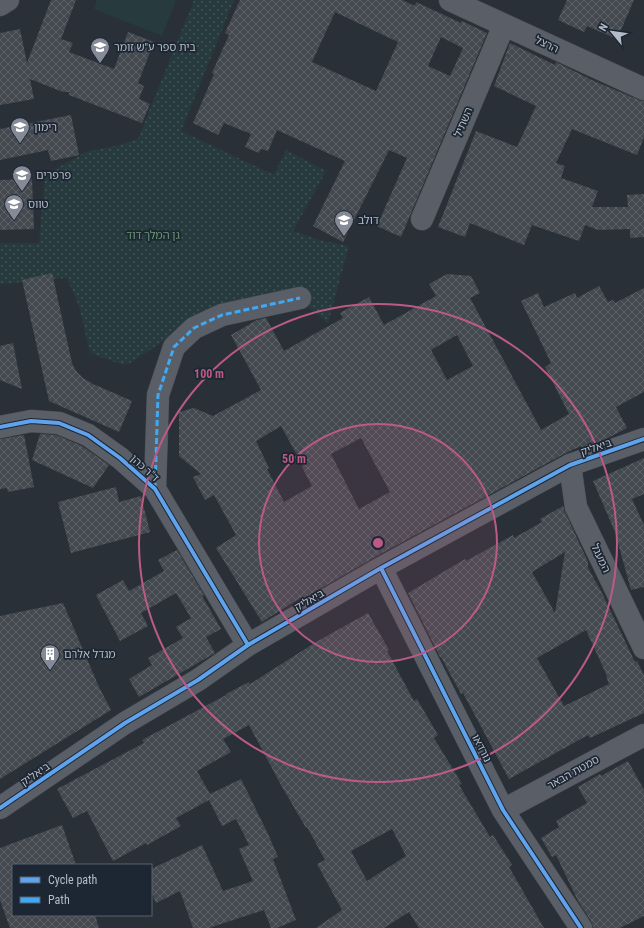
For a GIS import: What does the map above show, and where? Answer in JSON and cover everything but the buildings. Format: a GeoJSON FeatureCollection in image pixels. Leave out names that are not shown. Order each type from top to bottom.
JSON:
{"type":"FeatureCollection","features":[{"type":"Feature","properties":{"kind":"street"},"geometry":{"type":"LineString","coordinates":[[0,5],[8,0]]}},
{"type":"Feature","properties":{"kind":"street","name":"הרצל"},"geometry":{"type":"LineString","coordinates":[[450,0],[644,89]]}},
{"type":"Feature","properties":{"kind":"street","name":"השתיל"},"geometry":{"type":"LineString","coordinates":[[422,219],[504,25]]}},
{"type":"Feature","properties":{"kind":"street"},"geometry":{"type":"LineString","coordinates":[[155,489],[158,396],[174,347],[194,328],[222,315],[300,298]]}},
{"type":"Feature","properties":{"kind":"street","name":"ד\"ר כהן"},"geometry":{"type":"LineString","coordinates":[[0,427],[31,421],[59,423],[88,435],[120,458],[155,489],[248,645]]}},
{"type":"Feature","properties":{"kind":"street","name":"ביאליק"},"geometry":{"type":"LineString","coordinates":[[0,808],[125,723],[198,680],[248,645],[381,568],[570,465],[644,439]]}},
{"type":"Feature","properties":{"kind":"street","name":"המעגל"},"geometry":{"type":"LineString","coordinates":[[570,465],[576,507],[644,648]]}},
{"type":"Feature","properties":{"kind":"street","name":"נורדאו"},"geometry":{"type":"LineString","coordinates":[[381,568],[503,810],[581,928]]}},
{"type":"Feature","properties":{"kind":"street","name":"סמטת הבאר"},"geometry":{"type":"LineString","coordinates":[[503,810],[644,734]]}},
{"type":"Feature","properties":{"kind":"green space"},"geometry":{"type":"Polygon","coordinates":[[[97,0],[176,0],[162,36],[94,9],[97,0]]]}},
{"type":"Feature","properties":{"kind":"green space","name":"גן המלך דוד"},"geometry":{"type":"Polygon","coordinates":[[[194,0],[234,0],[181,131],[274,175],[286,150],[326,171],[293,231],[319,240],[349,246],[328,323],[287,290],[218,305],[130,363],[123,365],[90,353],[79,306],[67,278],[0,284],[0,243],[39,243],[45,175],[86,152],[120,145],[138,139],[194,0]]]}},
{"type":"Feature","properties":{"kind":"marked path"},"geometry":{"type":"LineString","coordinates":[[155,489],[158,395],[174,347],[194,328],[222,315],[300,298]]}},
{"type":"Feature","properties":{"kind":"cycle path"},"geometry":{"type":"LineString","coordinates":[[0,427],[31,421],[59,423],[88,435],[120,458],[155,489],[248,645]]}},
{"type":"Feature","properties":{"kind":"cycle path"},"geometry":{"type":"LineString","coordinates":[[0,808],[125,723],[198,680],[248,645],[381,568],[570,465],[644,439]]}},
{"type":"Feature","properties":{"kind":"cycle path"},"geometry":{"type":"LineString","coordinates":[[381,568],[503,810],[581,928]]}},
{"type":"Feature","properties":{"kind":"place","name":"בית ספר ע\"ש זומר"},"geometry":{"type":"Point","coordinates":[100,64]}},
{"type":"Feature","properties":{"kind":"place","name":"רימון"},"geometry":{"type":"Point","coordinates":[20,144]}},
{"type":"Feature","properties":{"kind":"place","name":"פרפרים"},"geometry":{"type":"Point","coordinates":[22,192]}},
{"type":"Feature","properties":{"kind":"place","name":"טווס"},"geometry":{"type":"Point","coordinates":[14,221]}},
{"type":"Feature","properties":{"kind":"place","name":"דולב"},"geometry":{"type":"Point","coordinates":[344,237]}},
{"type":"Feature","properties":{"kind":"place","name":"מגדל אלרם"},"geometry":{"type":"Point","coordinates":[50,671]}}]}
